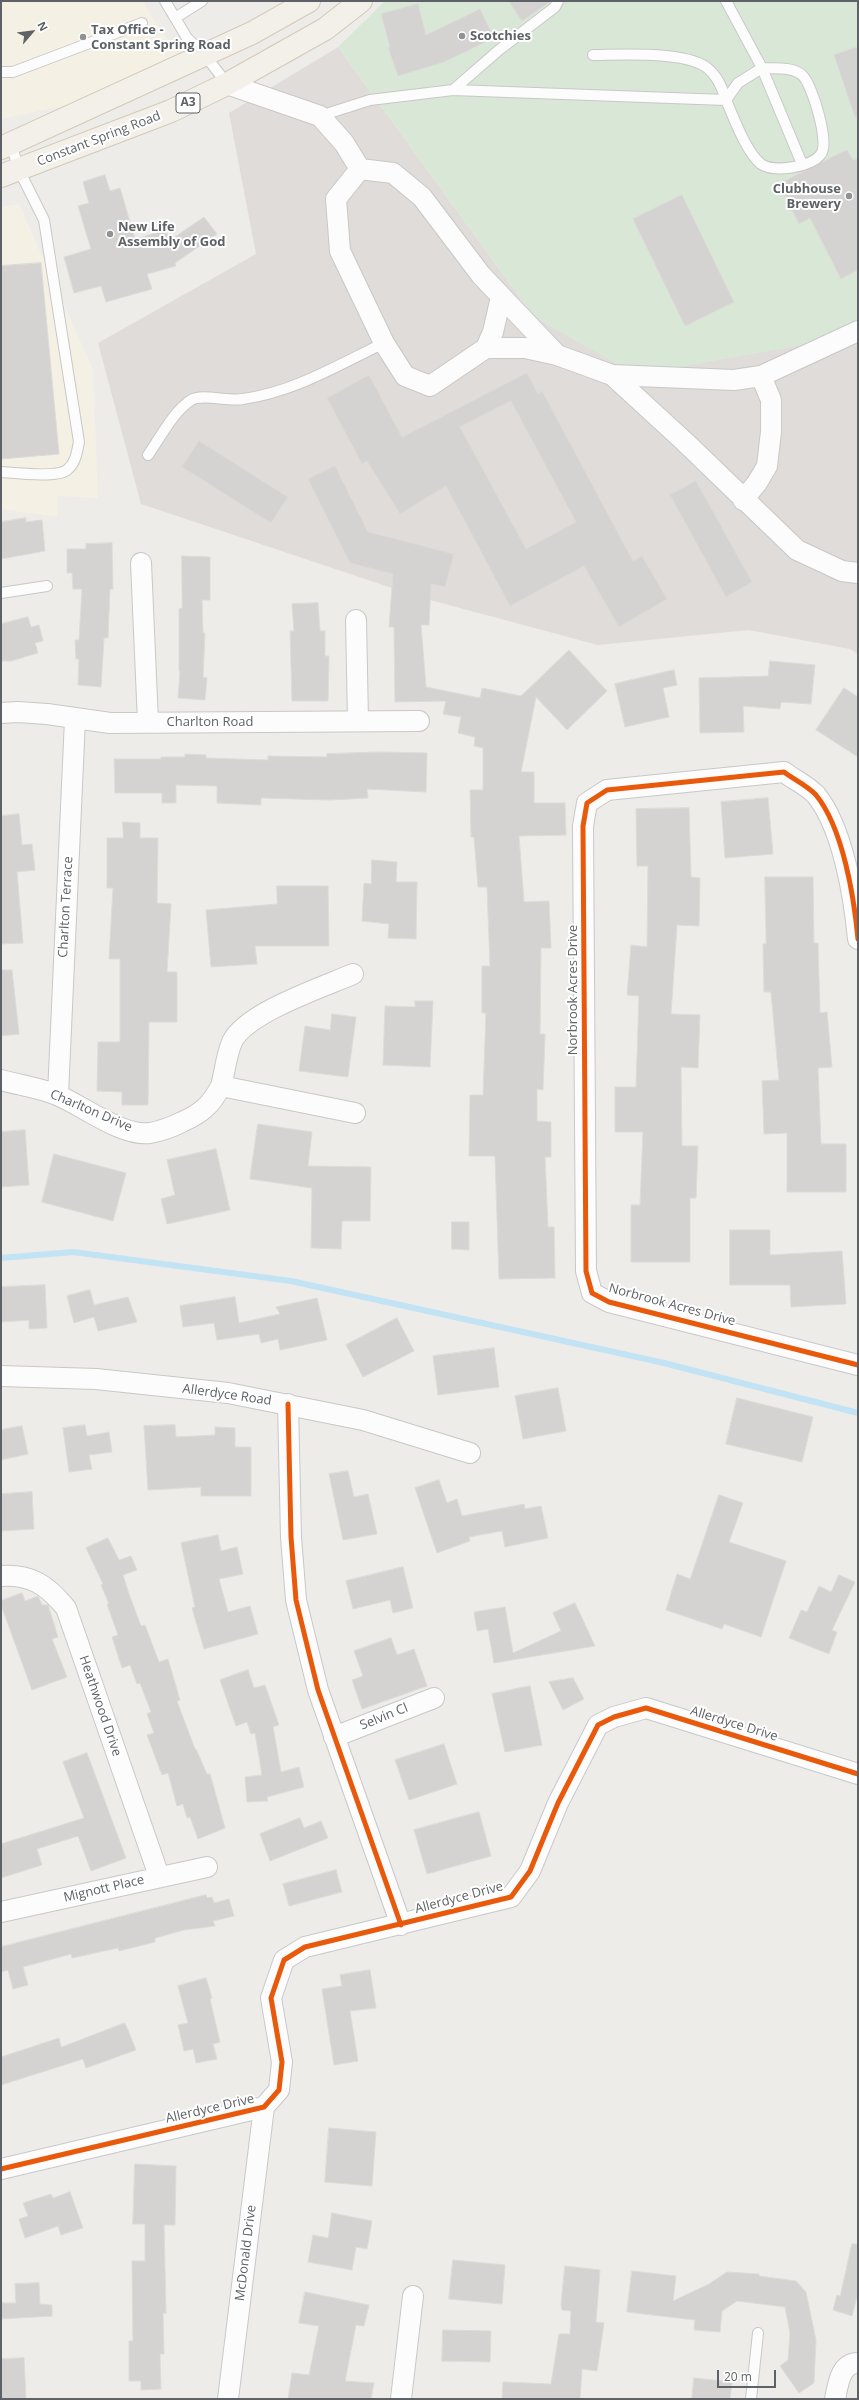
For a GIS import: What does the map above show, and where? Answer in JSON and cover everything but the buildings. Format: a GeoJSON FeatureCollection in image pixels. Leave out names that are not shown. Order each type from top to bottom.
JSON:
{"type":"FeatureCollection","features":[{"type":"Feature","properties":{"kind":"main road"},"geometry":{"type":"LineString","coordinates":[[6,146],[252,33],[308,1]]}},
{"type":"Feature","properties":{"kind":"main road","name":"Constant Spring Road"},"geometry":{"type":"LineString","coordinates":[[10,173],[172,111],[227,84],[326,29],[360,1]]}},
{"type":"Feature","properties":{"kind":"street"},"geometry":{"type":"LineString","coordinates":[[227,84],[320,116],[344,143],[360,169],[393,174],[422,197],[481,276],[557,355]]}},
{"type":"Feature","properties":{"kind":"street"},"geometry":{"type":"LineString","coordinates":[[360,169],[336,199],[340,251],[384,343],[404,376],[430,386],[486,348],[493,332],[501,297]]}},
{"type":"Feature","properties":{"kind":"street"},"geometry":{"type":"LineString","coordinates":[[486,348],[525,348],[557,355],[612,375],[734,380],[761,376],[858,331]]}},
{"type":"Feature","properties":{"kind":"street"},"geometry":{"type":"LineString","coordinates":[[612,375],[685,442],[743,500],[797,550],[842,571],[858,573]]}},
{"type":"Feature","properties":{"kind":"street"},"geometry":{"type":"LineString","coordinates":[[743,500],[767,466],[771,432],[771,400],[761,376]]}},
{"type":"Feature","properties":{"kind":"street"},"geometry":{"type":"LineString","coordinates":[[141,564],[148,722]]}},
{"type":"Feature","properties":{"kind":"street"},"geometry":{"type":"LineString","coordinates":[[356,620],[358,721]]}},
{"type":"Feature","properties":{"kind":"street","name":"Charlton Road"},"geometry":{"type":"LineString","coordinates":[[1,713],[25,712],[110,723],[419,721]]}},
{"type":"Feature","properties":{"kind":"street","name":"Charlton Terrace"},"geometry":{"type":"LineString","coordinates":[[58,1095],[75,719]]}},
{"type":"Feature","properties":{"kind":"street","name":"Norbrook Acres Drive"},"geometry":{"type":"LineString","coordinates":[[858,939],[854,901],[834,828],[816,795],[784,772],[607,790],[587,803],[583,826],[586,1263],[592,1293],[609,1302],[858,1366]]}},
{"type":"Feature","properties":{"kind":"street"},"geometry":{"type":"LineString","coordinates":[[353,974],[268,1011],[245,1026],[233,1041],[222,1086],[355,1113]]}},
{"type":"Feature","properties":{"kind":"street","name":"Charlton Drive"},"geometry":{"type":"LineString","coordinates":[[1,1080],[58,1095],[93,1114],[125,1128],[149,1133],[171,1127],[193,1117],[212,1103],[222,1086]]}},
{"type":"Feature","properties":{"kind":"street","name":"Allerdyce Road"},"geometry":{"type":"LineString","coordinates":[[1,1376],[96,1379],[228,1393],[363,1420],[470,1453]]}},
{"type":"Feature","properties":{"kind":"street"},"geometry":{"type":"LineString","coordinates":[[288,1404],[291,1537],[296,1600],[318,1690],[401,1924]]}},
{"type":"Feature","properties":{"kind":"street","name":"Heathwood Drive"},"geometry":{"type":"LineString","coordinates":[[1,1576],[13,1576],[34,1580],[52,1591],[66,1608],[159,1876]]}},
{"type":"Feature","properties":{"kind":"street","name":"Selvin Cl"},"geometry":{"type":"LineString","coordinates":[[334,1738],[434,1698]]}},
{"type":"Feature","properties":{"kind":"street","name":"Allerdyce Drive"},"geometry":{"type":"LineString","coordinates":[[1,2170],[264,2107],[279,2090],[282,2062],[271,1998],[284,1960],[305,1947],[511,1897],[530,1871],[558,1803],[598,1725],[614,1716],[646,1708],[858,1774]]}},
{"type":"Feature","properties":{"kind":"street","name":"Mignott Place"},"geometry":{"type":"LineString","coordinates":[[1,1912],[159,1876],[207,1867]]}},
{"type":"Feature","properties":{"kind":"street","name":"McDonald Drive"},"geometry":{"type":"LineString","coordinates":[[228,2399],[264,2107]]}},
{"type":"Feature","properties":{"kind":"street"},"geometry":{"type":"LineString","coordinates":[[401,2399],[413,2296]]}},
{"type":"Feature","properties":{"kind":"street"},"geometry":{"type":"LineString","coordinates":[[835,2399],[840,2378],[846,2367],[852,2363],[858,2363]]}},
{"type":"Feature","properties":{"kind":"lane"},"geometry":{"type":"LineString","coordinates":[[165,1],[187,38],[205,55],[227,84]]}},
{"type":"Feature","properties":{"kind":"lane"},"geometry":{"type":"LineString","coordinates":[[175,18],[202,1]]}},
{"type":"Feature","properties":{"kind":"lane"},"geometry":{"type":"LineString","coordinates":[[453,90],[499,50],[555,7],[558,1]]}},
{"type":"Feature","properties":{"kind":"lane"},"geometry":{"type":"LineString","coordinates":[[726,1],[762,68],[802,164]]}},
{"type":"Feature","properties":{"kind":"lane"},"geometry":{"type":"LineString","coordinates":[[1,72],[13,72],[142,23]]}},
{"type":"Feature","properties":{"kind":"lane"},"geometry":{"type":"LineString","coordinates":[[593,56],[642,54],[683,59],[705,66],[720,82],[726,100],[753,154],[762,164],[776,169],[802,164],[822,154],[825,141],[822,125],[804,77],[792,69],[762,68],[738,83],[726,100]]}},
{"type":"Feature","properties":{"kind":"lane"},"geometry":{"type":"LineString","coordinates":[[320,116],[370,100],[453,90],[726,100]]}},
{"type":"Feature","properties":{"kind":"lane"},"geometry":{"type":"LineString","coordinates":[[1,472],[58,474],[67,470],[76,459],[80,442],[44,220],[10,173],[6,146]]}},
{"type":"Feature","properties":{"kind":"lane"},"geometry":{"type":"LineString","coordinates":[[148,455],[176,416],[192,399],[204,397],[241,400],[274,393],[306,382],[384,343]]}},
{"type":"Feature","properties":{"kind":"lane"},"geometry":{"type":"LineString","coordinates":[[1,593],[47,586]]}},
{"type":"Feature","properties":{"kind":"lane"},"geometry":{"type":"LineString","coordinates":[[751,2399],[758,2333]]}},
{"type":"Feature","properties":{"kind":"shaded area","name":"Tax Office - Constant Spring Road"},"geometry":{"type":"Polygon","coordinates":[[[1,1],[144,1],[145,6],[186,67],[169,84],[1,119],[1,1]]]}},
{"type":"Feature","properties":{"kind":"shaded area"},"geometry":{"type":"Polygon","coordinates":[[[338,47],[534,317],[858,332],[858,654],[850,649],[749,630],[598,645],[419,597],[141,504],[98,343],[256,254],[229,113],[338,47]]]}},
{"type":"Feature","properties":{"kind":"shaded area"},"geometry":{"type":"Polygon","coordinates":[[[19,204],[93,370],[98,498],[58,496],[57,517],[1,509],[1,207],[19,204]]]}},
{"type":"Feature","properties":{"kind":"green space"},"geometry":{"type":"Polygon","coordinates":[[[385,1],[858,1],[858,332],[846,337],[636,375],[534,317],[338,47],[385,1]]]}},
{"type":"Feature","properties":{"kind":"waterway"},"geometry":{"type":"LineString","coordinates":[[1,1258],[73,1252],[291,1281],[664,1363],[858,1413]]}},
{"type":"Feature","properties":{"kind":"cycle path"},"geometry":{"type":"LineString","coordinates":[[858,939],[854,903],[846,864],[833,826],[816,795],[784,772],[607,790],[587,803],[583,826],[586,1271],[592,1293],[609,1302],[858,1365]]}},
{"type":"Feature","properties":{"kind":"cycle path"},"geometry":{"type":"LineString","coordinates":[[288,1404],[291,1537],[296,1600],[318,1690],[401,1925]]}},
{"type":"Feature","properties":{"kind":"cycle path"},"geometry":{"type":"LineString","coordinates":[[1,2169],[264,2107],[279,2090],[282,2062],[271,1998],[284,1960],[305,1947],[511,1897],[530,1871],[558,1803],[598,1725],[614,1717],[646,1708],[858,1774]]}},
{"type":"Feature","properties":{"kind":"place","name":"Scotchies"},"geometry":{"type":"Point","coordinates":[462,36]}},
{"type":"Feature","properties":{"kind":"place","name":"Tax Office - Constant Spring Road"},"geometry":{"type":"Point","coordinates":[83,37]}},
{"type":"Feature","properties":{"kind":"place","name":"Clubhouse Brewery"},"geometry":{"type":"Point","coordinates":[849,196]}},
{"type":"Feature","properties":{"kind":"place","name":"New Life Assembly of God"},"geometry":{"type":"Point","coordinates":[110,234]}}]}
